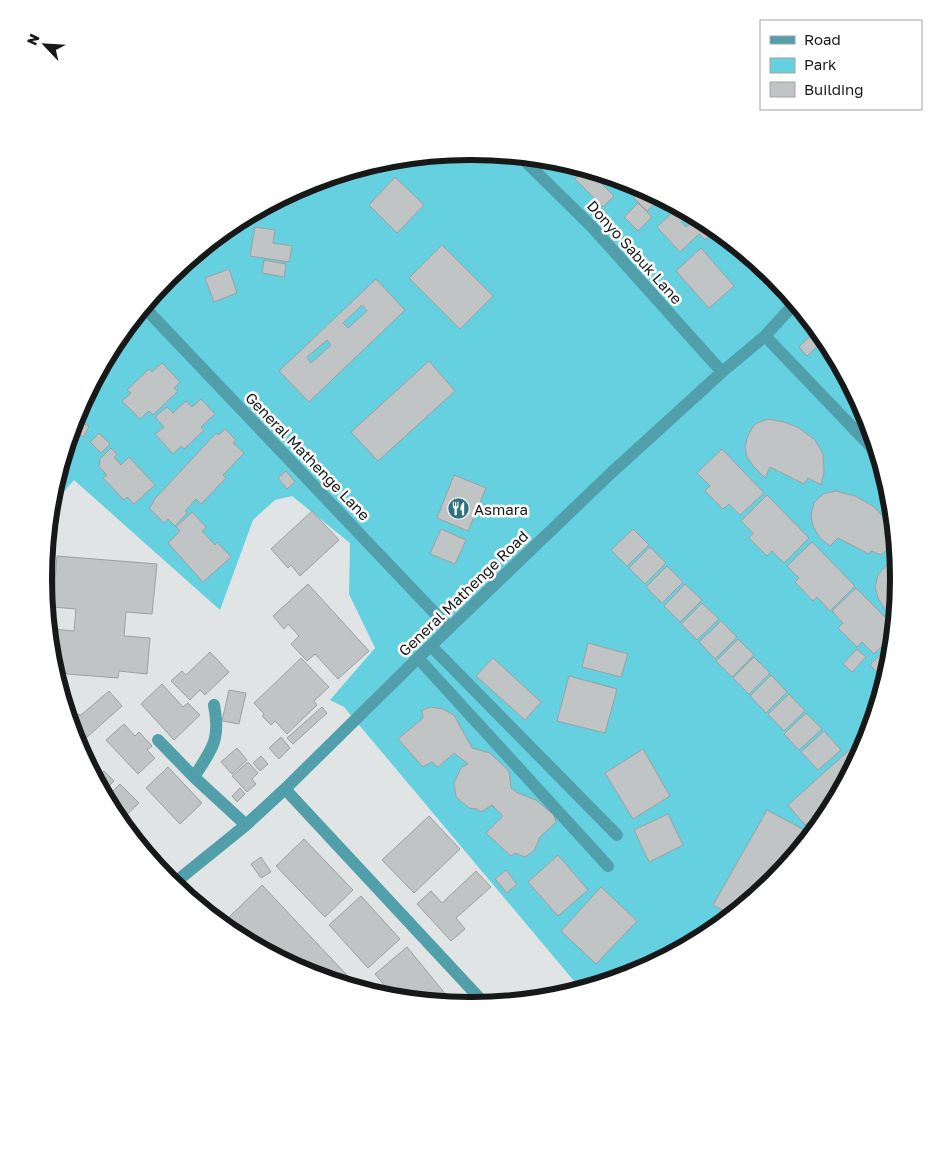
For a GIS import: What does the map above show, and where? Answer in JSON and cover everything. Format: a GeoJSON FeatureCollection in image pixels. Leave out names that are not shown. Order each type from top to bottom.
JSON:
{"type":"FeatureCollection","features":[{"type":"Feature","properties":{"kind":"street","name":"Donyo Sabuk Lane"},"geometry":{"type":"LineString","coordinates":[[528,164],[592,227],[722,372]]}},
{"type":"Feature","properties":{"kind":"street","name":"General Mathenge Road"},"geometry":{"type":"LineString","coordinates":[[180,879],[246,825],[285,789],[418,658],[610,474],[722,372],[765,336],[790,308]]}},
{"type":"Feature","properties":{"kind":"street","name":"General Mathenge Lane"},"geometry":{"type":"LineString","coordinates":[[149,312],[449,628]]}},
{"type":"Feature","properties":{"kind":"street"},"geometry":{"type":"LineString","coordinates":[[765,336],[866,442]]}},
{"type":"Feature","properties":{"kind":"street"},"geometry":{"type":"LineString","coordinates":[[431,646],[617,835]]}},
{"type":"Feature","properties":{"kind":"street"},"geometry":{"type":"LineString","coordinates":[[418,658],[608,866]]}},
{"type":"Feature","properties":{"kind":"street"},"geometry":{"type":"LineString","coordinates":[[194,777],[214,745],[217,720],[214,705]]}},
{"type":"Feature","properties":{"kind":"street"},"geometry":{"type":"LineString","coordinates":[[158,740],[194,777],[246,825]]}},
{"type":"Feature","properties":{"kind":"street"},"geometry":{"type":"LineString","coordinates":[[285,789],[478,997]]}},
{"type":"Feature","properties":{"kind":"green space"},"geometry":{"type":"Polygon","coordinates":[[[471,160],[498,161],[553,168],[579,174],[606,182],[656,203],[726,246],[786,303],[819,346],[833,369],[858,418],[867,444],[875,470],[886,524],[890,578],[889,606],[886,633],[875,687],[858,739],[833,788],[803,833],[767,874],[726,911],[680,941],[656,954],[606,975],[569,985],[574,981],[344,707],[330,700],[375,648],[349,594],[350,543],[292,496],[275,500],[253,520],[220,610],[74,480],[62,495],[67,470],[84,418],[123,346],[156,303],[195,264],[216,246],[262,216],[286,203],[336,182],[389,168],[416,164],[471,160]]]}},
{"type":"Feature","properties":{"kind":"building"},"geometry":{"type":"Polygon","coordinates":[[[580,174],[597,179],[614,196],[603,207],[575,179],[580,174]]]}},
{"type":"Feature","properties":{"kind":"building"},"geometry":{"type":"Polygon","coordinates":[[[395,177],[424,205],[397,233],[369,205],[395,177]]]}},
{"type":"Feature","properties":{"kind":"building"},"geometry":{"type":"Polygon","coordinates":[[[637,195],[656,203],[647,211],[634,198],[637,195]]]}},
{"type":"Feature","properties":{"kind":"building"},"geometry":{"type":"Polygon","coordinates":[[[638,203],[652,217],[638,231],[624,217],[638,203]]]}},
{"type":"Feature","properties":{"kind":"building"},"geometry":{"type":"Polygon","coordinates":[[[673,212],[684,219],[681,222],[686,227],[690,222],[710,235],[705,240],[699,234],[680,252],[657,227],[673,212]]]}},
{"type":"Feature","properties":{"kind":"building"},"geometry":{"type":"Polygon","coordinates":[[[255,227],[275,230],[273,243],[292,246],[289,262],[250,256],[255,227]]]}},
{"type":"Feature","properties":{"kind":"building"},"geometry":{"type":"Polygon","coordinates":[[[442,245],[493,296],[460,329],[409,278],[442,245]]]}},
{"type":"Feature","properties":{"kind":"building"},"geometry":{"type":"Polygon","coordinates":[[[701,248],[734,286],[709,308],[676,271],[701,248]]]}},
{"type":"Feature","properties":{"kind":"building"},"geometry":{"type":"Polygon","coordinates":[[[264,260],[286,264],[284,277],[262,273],[264,260]]]}},
{"type":"Feature","properties":{"kind":"building"},"geometry":{"type":"Polygon","coordinates":[[[229,269],[237,293],[214,302],[205,278],[229,269]]]}},
{"type":"Feature","properties":{"kind":"building"},"geometry":{"type":"Polygon","coordinates":[[[376,279],[405,310],[309,402],[279,371],[376,279]],[[362,305],[343,323],[348,328],[367,311],[362,305]],[[327,340],[307,357],[311,363],[331,345],[327,340]]]}},
{"type":"Feature","properties":{"kind":"building"},"geometry":{"type":"Polygon","coordinates":[[[811,335],[818,345],[807,356],[799,347],[811,335]]]}},
{"type":"Feature","properties":{"kind":"building"},"geometry":{"type":"Polygon","coordinates":[[[429,361],[455,391],[378,461],[351,432],[429,361]]]}},
{"type":"Feature","properties":{"kind":"building"},"geometry":{"type":"Polygon","coordinates":[[[162,363],[180,382],[174,388],[178,391],[153,415],[149,411],[140,419],[122,401],[131,393],[127,390],[149,369],[152,372],[162,363]]]}},
{"type":"Feature","properties":{"kind":"building"},"geometry":{"type":"Polygon","coordinates":[[[201,399],[215,414],[201,427],[204,430],[184,449],[181,446],[173,454],[155,434],[164,427],[155,417],[167,407],[173,413],[186,401],[192,407],[201,399]]]}},
{"type":"Feature","properties":{"kind":"building"},"geometry":{"type":"Polygon","coordinates":[[[768,419],[784,422],[799,428],[815,440],[823,454],[824,472],[821,485],[808,478],[804,484],[770,467],[765,478],[754,467],[747,457],[745,447],[748,435],[755,424],[768,419]]]}},
{"type":"Feature","properties":{"kind":"building"},"geometry":{"type":"Polygon","coordinates":[[[82,423],[89,426],[84,437],[78,434],[82,423]]]}},
{"type":"Feature","properties":{"kind":"building"},"geometry":{"type":"Polygon","coordinates":[[[225,429],[236,440],[233,443],[244,453],[223,475],[226,478],[201,504],[196,499],[175,526],[168,519],[164,523],[149,508],[153,501],[216,433],[219,435],[225,429]]]}},
{"type":"Feature","properties":{"kind":"building"},"geometry":{"type":"Polygon","coordinates":[[[99,433],[110,444],[101,453],[90,442],[99,433]]]}},
{"type":"Feature","properties":{"kind":"building"},"geometry":{"type":"Polygon","coordinates":[[[111,448],[117,454],[114,457],[121,465],[129,457],[155,485],[134,504],[127,497],[124,500],[103,478],[107,475],[99,467],[100,459],[111,448]]]}},
{"type":"Feature","properties":{"kind":"building"},"geometry":{"type":"Polygon","coordinates":[[[722,449],[764,493],[740,515],[729,504],[723,509],[705,491],[710,486],[697,473],[722,449]]]}},
{"type":"Feature","properties":{"kind":"building"},"geometry":{"type":"Polygon","coordinates":[[[286,471],[295,482],[287,489],[278,478],[286,471]]]}},
{"type":"Feature","properties":{"kind":"building"},"geometry":{"type":"Polygon","coordinates":[[[454,475],[486,488],[468,531],[437,518],[454,475]]]}},
{"type":"Feature","properties":{"kind":"building"},"geometry":{"type":"Polygon","coordinates":[[[836,491],[855,496],[874,507],[885,519],[889,548],[881,555],[871,551],[869,554],[838,538],[830,546],[820,538],[813,526],[811,515],[814,503],[823,494],[836,491]]]}},
{"type":"Feature","properties":{"kind":"building"},"geometry":{"type":"Polygon","coordinates":[[[767,495],[809,538],[784,563],[772,551],[767,556],[749,538],[753,533],[741,521],[767,495]]]}},
{"type":"Feature","properties":{"kind":"building"},"geometry":{"type":"Polygon","coordinates":[[[312,511],[339,540],[300,576],[291,565],[288,568],[271,549],[312,511]]]}},
{"type":"Feature","properties":{"kind":"building"},"geometry":{"type":"Polygon","coordinates":[[[192,512],[206,527],[202,531],[215,545],[217,542],[231,557],[203,582],[168,543],[180,531],[176,527],[192,512]]]}},
{"type":"Feature","properties":{"kind":"building"},"geometry":{"type":"Polygon","coordinates":[[[441,529],[466,540],[455,564],[430,554],[441,529]]]}},
{"type":"Feature","properties":{"kind":"building"},"geometry":{"type":"Polygon","coordinates":[[[633,529],[649,545],[627,566],[611,550],[633,529]]]}},
{"type":"Feature","properties":{"kind":"building"},"geometry":{"type":"Polygon","coordinates":[[[812,542],[855,586],[830,611],[817,597],[813,601],[795,582],[799,578],[787,566],[812,542]]]}},
{"type":"Feature","properties":{"kind":"building"},"geometry":{"type":"Polygon","coordinates":[[[650,547],[666,563],[645,584],[629,568],[650,547]]]}},
{"type":"Feature","properties":{"kind":"building"},"geometry":{"type":"Polygon","coordinates":[[[57,556],[157,564],[152,614],[126,612],[124,636],[150,638],[147,674],[119,671],[118,678],[67,674],[63,670],[56,629],[74,631],[76,609],[53,606],[57,556]]]}},
{"type":"Feature","properties":{"kind":"building"},"geometry":{"type":"Polygon","coordinates":[[[890,564],[890,578],[888,612],[878,598],[875,587],[878,575],[890,564]]]}},
{"type":"Feature","properties":{"kind":"building"},"geometry":{"type":"Polygon","coordinates":[[[667,566],[683,582],[662,603],[646,587],[667,566]]]}},
{"type":"Feature","properties":{"kind":"building"},"geometry":{"type":"Polygon","coordinates":[[[308,584],[369,651],[338,679],[315,654],[307,661],[291,644],[299,636],[288,624],[284,629],[273,616],[308,584]]]}},
{"type":"Feature","properties":{"kind":"building"},"geometry":{"type":"Polygon","coordinates":[[[685,584],[702,600],[680,622],[664,606],[685,584]]]}},
{"type":"Feature","properties":{"kind":"building"},"geometry":{"type":"Polygon","coordinates":[[[856,588],[888,620],[884,645],[874,654],[862,642],[857,647],[838,628],[843,623],[832,611],[856,588]]]}},
{"type":"Feature","properties":{"kind":"building"},"geometry":{"type":"Polygon","coordinates":[[[702,603],[719,619],[697,640],[681,624],[702,603]]]}},
{"type":"Feature","properties":{"kind":"building"},"geometry":{"type":"Polygon","coordinates":[[[721,621],[737,637],[715,659],[699,642],[721,621]]]}},
{"type":"Feature","properties":{"kind":"building"},"geometry":{"type":"Polygon","coordinates":[[[738,639],[754,655],[732,677],[716,661],[738,639]]]}},
{"type":"Feature","properties":{"kind":"building"},"geometry":{"type":"Polygon","coordinates":[[[588,643],[628,654],[621,677],[582,667],[588,643]]]}},
{"type":"Feature","properties":{"kind":"building"},"geometry":{"type":"Polygon","coordinates":[[[857,649],[866,657],[852,672],[843,664],[857,649]]]}},
{"type":"Feature","properties":{"kind":"building"},"geometry":{"type":"Polygon","coordinates":[[[210,652],[229,672],[205,695],[200,690],[190,700],[171,681],[182,671],[186,675],[210,652]]]}},
{"type":"Feature","properties":{"kind":"building"},"geometry":{"type":"Polygon","coordinates":[[[882,653],[878,673],[870,665],[882,653]]]}},
{"type":"Feature","properties":{"kind":"building"},"geometry":{"type":"Polygon","coordinates":[[[754,657],[770,673],[749,694],[733,678],[754,657]]]}},
{"type":"Feature","properties":{"kind":"building"},"geometry":{"type":"Polygon","coordinates":[[[301,658],[329,687],[314,701],[317,705],[287,734],[275,721],[271,725],[262,716],[264,714],[254,703],[301,658]]]}},
{"type":"Feature","properties":{"kind":"building"},"geometry":{"type":"Polygon","coordinates":[[[493,658],[541,702],[525,720],[476,676],[493,658]]]}},
{"type":"Feature","properties":{"kind":"building"},"geometry":{"type":"Polygon","coordinates":[[[771,675],[787,692],[766,713],[750,696],[771,675]]]}},
{"type":"Feature","properties":{"kind":"building"},"geometry":{"type":"Polygon","coordinates":[[[569,676],[617,689],[605,733],[557,721],[569,676]]]}},
{"type":"Feature","properties":{"kind":"building"},"geometry":{"type":"Polygon","coordinates":[[[162,684],[183,707],[188,703],[200,715],[174,740],[141,704],[162,684]]]}},
{"type":"Feature","properties":{"kind":"building"},"geometry":{"type":"Polygon","coordinates":[[[229,690],[246,693],[239,724],[222,721],[229,690]]]}},
{"type":"Feature","properties":{"kind":"building"},"geometry":{"type":"Polygon","coordinates":[[[109,691],[122,706],[84,739],[75,714],[81,715],[109,691]]]}},
{"type":"Feature","properties":{"kind":"building"},"geometry":{"type":"Polygon","coordinates":[[[789,694],[805,711],[784,731],[768,714],[789,694]]]}},
{"type":"Feature","properties":{"kind":"building"},"geometry":{"type":"Polygon","coordinates":[[[322,707],[327,713],[293,744],[287,738],[322,707]]]}},
{"type":"Feature","properties":{"kind":"building"},"geometry":{"type":"Polygon","coordinates":[[[431,707],[443,709],[454,715],[472,748],[490,753],[509,771],[511,788],[536,800],[554,815],[556,822],[540,837],[534,851],[525,857],[515,853],[511,856],[486,833],[503,816],[492,805],[481,812],[477,809],[469,808],[456,797],[454,783],[461,768],[468,764],[454,753],[438,767],[432,762],[423,767],[398,739],[423,718],[422,710],[431,707]]]}},
{"type":"Feature","properties":{"kind":"building"},"geometry":{"type":"Polygon","coordinates":[[[806,713],[822,729],[799,750],[784,734],[806,713]]]}},
{"type":"Feature","properties":{"kind":"building"},"geometry":{"type":"Polygon","coordinates":[[[124,724],[135,736],[139,732],[152,746],[147,750],[155,758],[138,774],[106,740],[124,724]]]}},
{"type":"Feature","properties":{"kind":"building"},"geometry":{"type":"Polygon","coordinates":[[[824,731],[841,750],[818,770],[801,752],[824,731]]]}},
{"type":"Feature","properties":{"kind":"building"},"geometry":{"type":"Polygon","coordinates":[[[281,737],[290,748],[279,759],[269,748],[281,737]]]}},
{"type":"Feature","properties":{"kind":"building"},"geometry":{"type":"Polygon","coordinates":[[[855,745],[833,788],[810,823],[809,822],[805,825],[788,805],[855,745]]]}},
{"type":"Feature","properties":{"kind":"building"},"geometry":{"type":"Polygon","coordinates":[[[237,748],[247,760],[232,774],[221,762],[237,748]]]}},
{"type":"Feature","properties":{"kind":"building"},"geometry":{"type":"Polygon","coordinates":[[[643,749],[670,796],[633,819],[605,773],[643,749]]]}},
{"type":"Feature","properties":{"kind":"building"},"geometry":{"type":"Polygon","coordinates":[[[261,756],[268,764],[260,771],[253,763],[261,756]]]}},
{"type":"Feature","properties":{"kind":"building"},"geometry":{"type":"Polygon","coordinates":[[[248,762],[258,773],[252,779],[256,784],[247,792],[232,776],[248,762]]]}},
{"type":"Feature","properties":{"kind":"building"},"geometry":{"type":"Polygon","coordinates":[[[168,767],[202,803],[180,824],[146,788],[168,767]]]}},
{"type":"Feature","properties":{"kind":"building"},"geometry":{"type":"Polygon","coordinates":[[[104,771],[114,781],[108,787],[101,774],[104,771]]]}},
{"type":"Feature","properties":{"kind":"building"},"geometry":{"type":"Polygon","coordinates":[[[120,784],[139,803],[126,815],[112,792],[120,784]]]}},
{"type":"Feature","properties":{"kind":"building"},"geometry":{"type":"Polygon","coordinates":[[[240,788],[245,794],[237,802],[232,796],[240,788]]]}},
{"type":"Feature","properties":{"kind":"building"},"geometry":{"type":"Polygon","coordinates":[[[767,810],[805,830],[767,874],[726,911],[713,905],[767,810]]]}},
{"type":"Feature","properties":{"kind":"building"},"geometry":{"type":"Polygon","coordinates":[[[668,814],[683,845],[649,862],[634,830],[668,814]]]}},
{"type":"Feature","properties":{"kind":"building"},"geometry":{"type":"Polygon","coordinates":[[[429,816],[460,849],[414,893],[382,860],[429,816]]]}},
{"type":"Feature","properties":{"kind":"building"},"geometry":{"type":"Polygon","coordinates":[[[304,839],[353,890],[325,917],[276,866],[304,839]]]}},
{"type":"Feature","properties":{"kind":"building"},"geometry":{"type":"Polygon","coordinates":[[[558,855],[588,890],[558,916],[528,882],[558,855]]]}},
{"type":"Feature","properties":{"kind":"building"},"geometry":{"type":"Polygon","coordinates":[[[261,857],[271,872],[261,878],[251,864],[261,857]]]}},
{"type":"Feature","properties":{"kind":"building"},"geometry":{"type":"Polygon","coordinates":[[[506,870],[517,884],[507,893],[495,879],[506,870]]]}},
{"type":"Feature","properties":{"kind":"building"},"geometry":{"type":"Polygon","coordinates":[[[476,871],[491,887],[456,918],[465,929],[451,941],[417,904],[431,891],[442,903],[476,871]]]}},
{"type":"Feature","properties":{"kind":"building"},"geometry":{"type":"Polygon","coordinates":[[[262,885],[351,979],[286,954],[227,919],[262,885]]]}},
{"type":"Feature","properties":{"kind":"building"},"geometry":{"type":"Polygon","coordinates":[[[601,887],[637,921],[596,964],[561,931],[601,887]]]}},
{"type":"Feature","properties":{"kind":"building"},"geometry":{"type":"Polygon","coordinates":[[[361,896],[400,939],[368,968],[329,925],[361,896]]]}},
{"type":"Feature","properties":{"kind":"building"},"geometry":{"type":"Polygon","coordinates":[[[407,947],[447,996],[387,989],[375,974],[407,947]]]}},
{"type":"Feature","properties":{"kind":"place","name":"Asmara"},"geometry":{"type":"Point","coordinates":[458,509]}}]}
